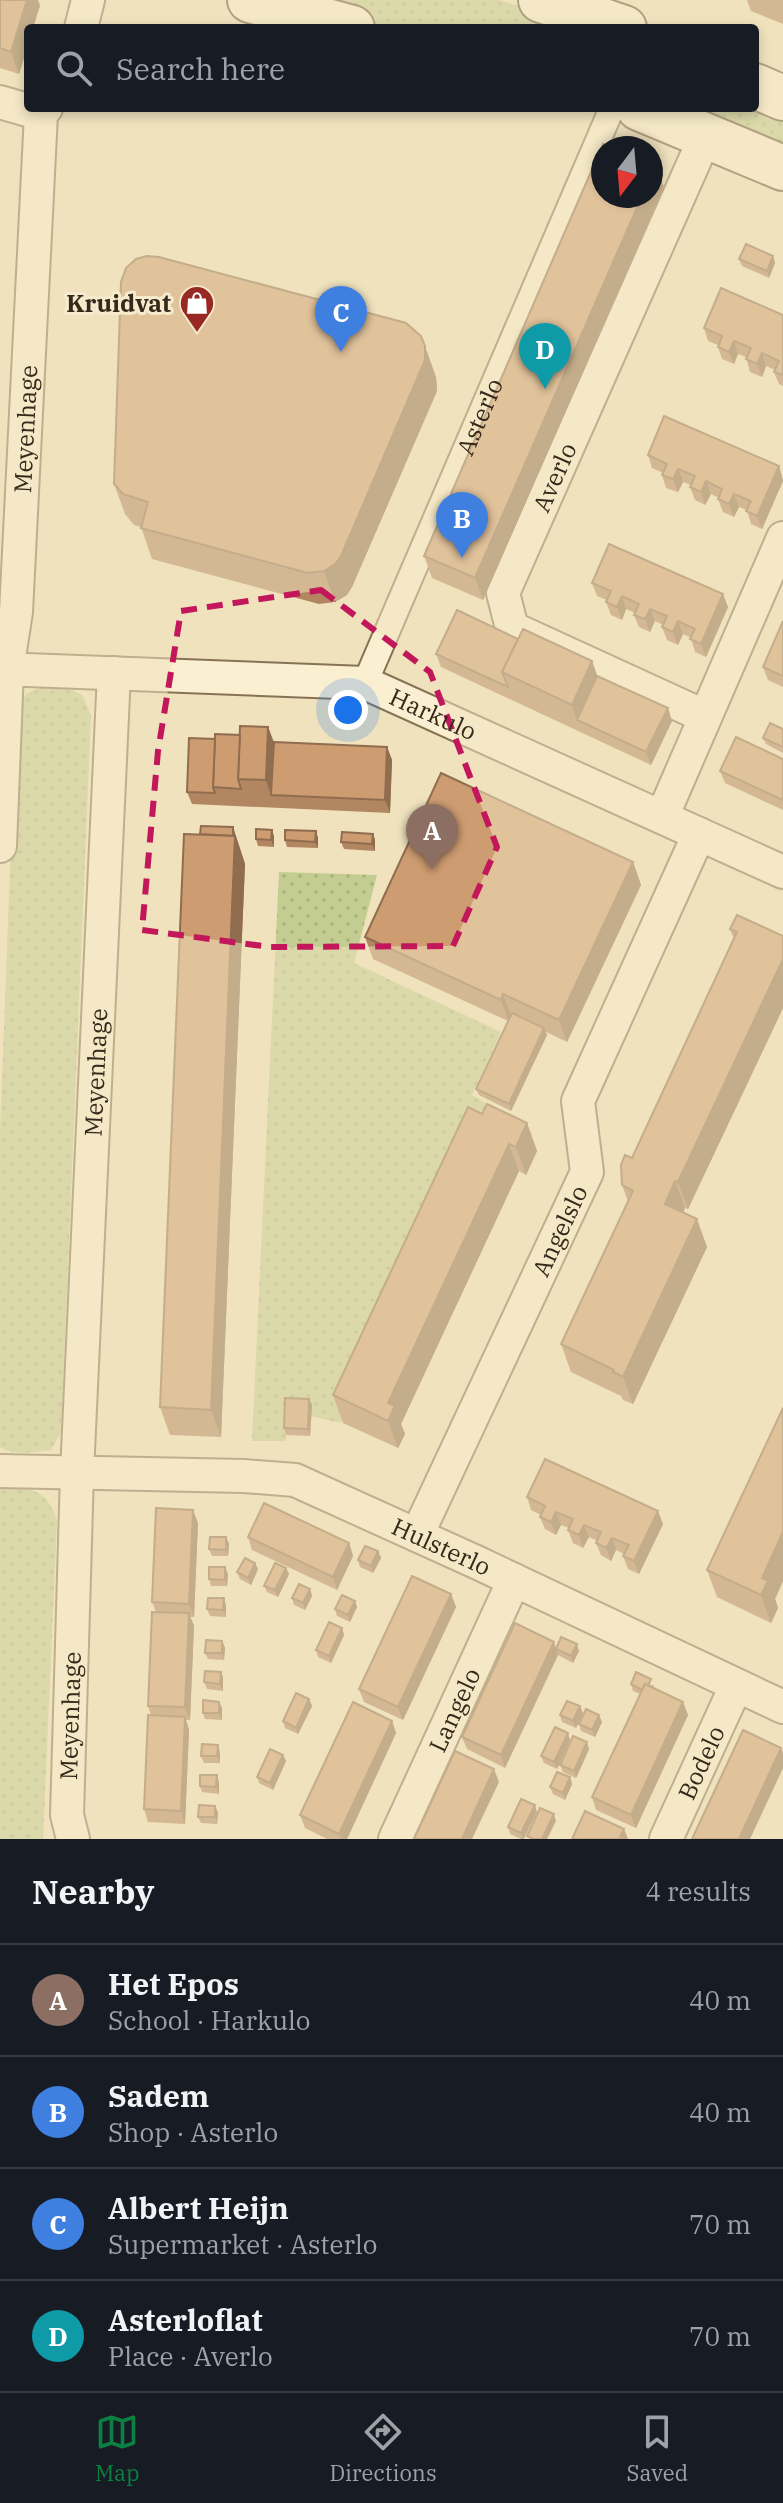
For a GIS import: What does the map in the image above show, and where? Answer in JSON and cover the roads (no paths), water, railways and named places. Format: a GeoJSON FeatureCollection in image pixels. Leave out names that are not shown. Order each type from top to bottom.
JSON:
{"type":"FeatureCollection","features":[{"type":"Feature","properties":{"kind":"main road"},"geometry":{"type":"LineString","coordinates":[[250,0],[337,24]]}},
{"type":"Feature","properties":{"kind":"main road"},"geometry":{"type":"LineString","coordinates":[[541,0],[615,19]]}},
{"type":"Feature","properties":{"kind":"main road"},"geometry":{"type":"LineString","coordinates":[[759,88],[783,98]]}},
{"type":"Feature","properties":{"kind":"main road"},"geometry":{"type":"LineString","coordinates":[[649,112],[783,168]]}},
{"type":"Feature","properties":{"kind":"street"},"geometry":{"type":"LineString","coordinates":[[82,24],[88,0]]}},
{"type":"Feature","properties":{"kind":"street"},"geometry":{"type":"LineString","coordinates":[[0,102],[24,107]]}},
{"type":"Feature","properties":{"kind":"street","name":"Meyenhage"},"geometry":{"type":"LineString","coordinates":[[0,846],[3,670],[16,612],[44,112]]}},
{"type":"Feature","properties":{"kind":"street","name":"Asterlo"},"geometry":{"type":"LineString","coordinates":[[365,683],[610,112]]}},
{"type":"Feature","properties":{"kind":"street","name":"Averlo"},"geometry":{"type":"LineString","coordinates":[[704,716],[512,628],[503,593],[706,135]]}},
{"type":"Feature","properties":{"kind":"street"},"geometry":{"type":"LineString","coordinates":[[662,817],[783,538]]}},
{"type":"Feature","properties":{"kind":"street","name":"Harkulo"},"geometry":{"type":"LineString","coordinates":[[3,670],[365,683],[783,872]]}},
{"type":"Feature","properties":{"kind":"street","name":"Meyenhage"},"geometry":{"type":"LineString","coordinates":[[66,1831],[77,1473],[114,673]]}},
{"type":"Feature","properties":{"kind":"street","name":"Angelslo"},"geometry":{"type":"LineString","coordinates":[[417,1535],[587,1172],[578,1101],[699,834]]}},
{"type":"Feature","properties":{"kind":"street"},"geometry":{"type":"LineString","coordinates":[[0,1471],[77,1473]]}},
{"type":"Feature","properties":{"kind":"street","name":"Hulsterlo"},"geometry":{"type":"LineString","coordinates":[[77,1473],[295,1480],[783,1707]]}},
{"type":"Feature","properties":{"kind":"street","name":"Langelo"},"geometry":{"type":"LineString","coordinates":[[395,1839],[514,1580]]}},
{"type":"Feature","properties":{"kind":"street","name":"Bodelo"},"geometry":{"type":"LineString","coordinates":[[666,1839],[736,1686]]}},
{"type":"Feature","properties":{"kind":"place","name":"Kruidvat"},"geometry":{"type":"Point","coordinates":[197,334]}},
{"type":"Feature","properties":{"kind":"place","name":"Albert Heijn"},"geometry":{"type":"Point","coordinates":[341,352]}},
{"type":"Feature","properties":{"kind":"place","name":"Asterloflat"},"geometry":{"type":"Point","coordinates":[545,389]}},
{"type":"Feature","properties":{"kind":"place","name":"Sadem"},"geometry":{"type":"Point","coordinates":[462,558]}},
{"type":"Feature","properties":{"kind":"place","name":"Het Epos"},"geometry":{"type":"Point","coordinates":[432,870]}}]}
